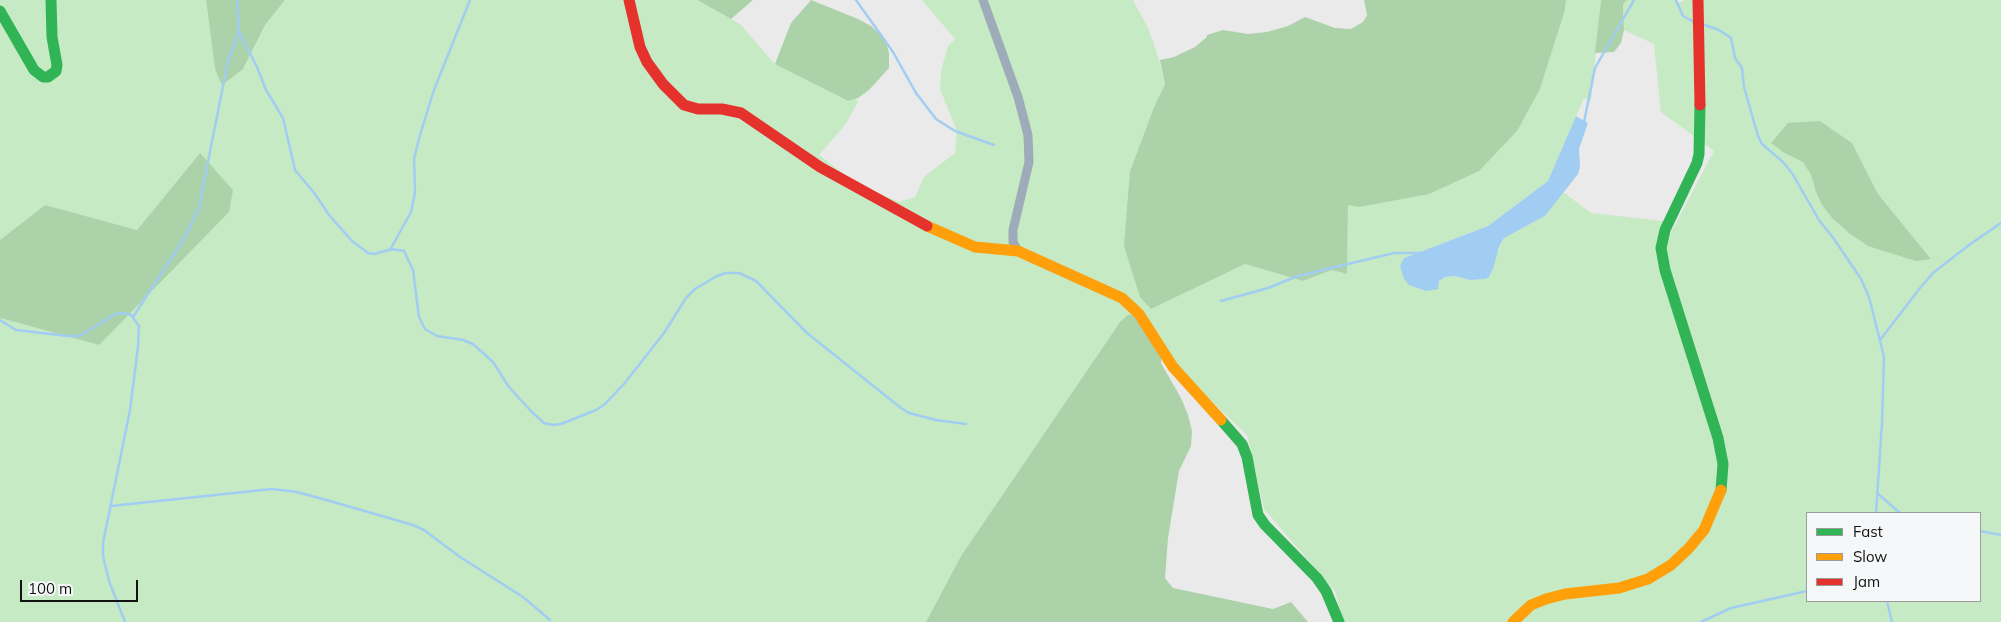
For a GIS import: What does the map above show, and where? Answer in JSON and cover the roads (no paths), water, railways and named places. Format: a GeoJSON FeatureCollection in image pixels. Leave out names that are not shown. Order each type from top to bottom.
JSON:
{"type":"FeatureCollection","features":[{"type":"Feature","properties":{"kind":"street"},"geometry":{"type":"LineString","coordinates":[[0,11],[34,70],[43,77],[48,78],[56,71],[57,65],[52,37],[51,0]]}},
{"type":"Feature","properties":{"kind":"street"},"geometry":{"type":"LineString","coordinates":[[629,0],[636,35],[647,62],[684,105],[698,109],[722,109],[741,113],[820,167],[923,224],[975,247],[1018,251],[1122,298],[1134,308],[1173,368],[1205,400],[1242,444],[1247,457],[1258,515],[1265,525],[1317,578],[1326,591],[1339,622]]}},
{"type":"Feature","properties":{"kind":"street"},"geometry":{"type":"LineString","coordinates":[[983,0],[1018,97],[1028,135],[1029,162],[1013,230],[1014,242],[1018,251]]}},
{"type":"Feature","properties":{"kind":"street"},"geometry":{"type":"LineString","coordinates":[[1514,622],[1531,605],[1546,599],[1565,594],[1620,588],[1648,579],[1670,565],[1690,548],[1704,530],[1721,492],[1723,464],[1718,438],[1665,270],[1662,248],[1665,230],[1672,212],[1697,163],[1699,154],[1698,0]]}},
{"type":"Feature","properties":{"kind":"water"},"geometry":{"type":"Polygon","coordinates":[[[1576,116],[1588,123],[1579,149],[1580,167],[1578,174],[1545,216],[1504,238],[1489,277],[1470,280],[1455,276],[1445,277],[1439,281],[1438,289],[1426,291],[1409,285],[1404,279],[1400,266],[1404,258],[1488,226],[1548,181],[1576,116]]]}},
{"type":"Feature","properties":{"kind":"waterway"},"geometry":{"type":"LineString","coordinates":[[133,317],[185,237],[199,207],[228,61],[239,32],[237,0]]}},
{"type":"Feature","properties":{"kind":"waterway"},"geometry":{"type":"LineString","coordinates":[[390,250],[411,212],[415,193],[414,159],[420,135],[434,90],[470,0]]}},
{"type":"Feature","properties":{"kind":"waterway"},"geometry":{"type":"LineString","coordinates":[[856,0],[893,52],[916,93],[936,119],[955,131],[994,145]]}},
{"type":"Feature","properties":{"kind":"waterway"},"geometry":{"type":"LineString","coordinates":[[1584,122],[1595,68],[1634,0]]}},
{"type":"Feature","properties":{"kind":"waterway"},"geometry":{"type":"LineString","coordinates":[[1676,0],[1683,16],[1694,22]]}},
{"type":"Feature","properties":{"kind":"waterway"},"geometry":{"type":"LineString","coordinates":[[1702,24],[1719,30],[1731,38],[1735,58],[1742,68],[1744,87],[1762,144],[1783,162],[1792,173],[1819,220],[1861,279],[1869,297],[1884,357],[1876,512]]}},
{"type":"Feature","properties":{"kind":"waterway"},"geometry":{"type":"LineString","coordinates":[[239,32],[257,67],[266,90],[283,118],[295,170],[329,215],[352,241],[368,253],[374,254],[392,249],[404,251],[413,270],[419,317],[425,329],[437,336],[463,340],[473,344],[493,362],[509,387],[544,423],[561,424],[596,410],[605,404],[624,384],[664,333],[686,298],[695,289],[717,276],[726,273],[739,273],[756,281],[807,333],[901,408],[909,413],[936,420],[966,424]]}},
{"type":"Feature","properties":{"kind":"waterway"},"geometry":{"type":"LineString","coordinates":[[1880,340],[1933,273],[2001,223]]}},
{"type":"Feature","properties":{"kind":"waterway"},"geometry":{"type":"LineString","coordinates":[[1221,301],[1268,288],[1295,277],[1394,253],[1423,253]]}},
{"type":"Feature","properties":{"kind":"waterway"},"geometry":{"type":"LineString","coordinates":[[0,320],[16,330],[68,336],[80,336],[115,314],[124,313],[131,315],[139,326],[130,410],[103,543],[103,556],[109,581],[125,622]]}},
{"type":"Feature","properties":{"kind":"waterway"},"geometry":{"type":"LineString","coordinates":[[111,506],[272,489],[297,492],[413,525],[424,530],[460,557],[523,597],[550,620]]}},
{"type":"Feature","properties":{"kind":"waterway"},"geometry":{"type":"LineString","coordinates":[[1877,493],[1899,512]]}},
{"type":"Feature","properties":{"kind":"waterway"},"geometry":{"type":"LineString","coordinates":[[1981,531],[2001,535]]}},
{"type":"Feature","properties":{"kind":"waterway"},"geometry":{"type":"LineString","coordinates":[[1701,622],[1731,608],[1806,591]]}},
{"type":"Feature","properties":{"kind":"waterway"},"geometry":{"type":"LineString","coordinates":[[1887,602],[1892,622]]}}]}
